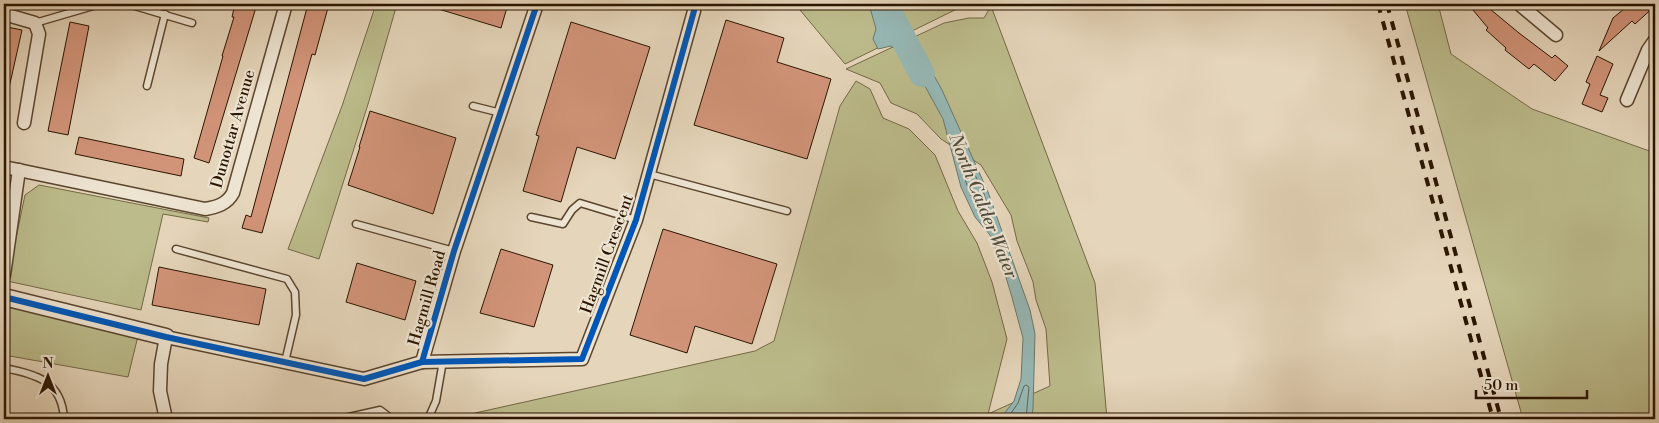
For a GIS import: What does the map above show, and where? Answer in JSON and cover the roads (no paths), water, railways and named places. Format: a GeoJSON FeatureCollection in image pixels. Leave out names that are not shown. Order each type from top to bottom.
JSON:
{"type":"FeatureCollection","features":[{"type":"Feature","properties":{"kind":"street","name":"Dunottar Avenue"},"geometry":{"type":"LineString","coordinates":[[4,167],[205,209],[215,208],[229,200],[233,193],[286,4]]}},
{"type":"Feature","properties":{"kind":"street","name":"Hagmill Road"},"geometry":{"type":"LineString","coordinates":[[4,297],[166,337],[364,379],[422,362],[454,251],[538,4]]}},
{"type":"Feature","properties":{"kind":"street","name":"Hagmill Crescent"},"geometry":{"type":"LineString","coordinates":[[422,362],[582,358],[636,220],[694,11],[693,4]]}},
{"type":"Feature","properties":{"kind":"street"},"geometry":{"type":"LineString","coordinates":[[1519,4],[1556,35]]}},
{"type":"Feature","properties":{"kind":"street"},"geometry":{"type":"LineString","coordinates":[[4,14],[35,23],[39,34],[24,123]]}},
{"type":"Feature","properties":{"kind":"street"},"geometry":{"type":"LineString","coordinates":[[1627,100],[1648,50],[1655,40]]}},
{"type":"Feature","properties":{"kind":"street"},"geometry":{"type":"LineString","coordinates":[[4,275],[19,170]]}},
{"type":"Feature","properties":{"kind":"street"},"geometry":{"type":"LineString","coordinates":[[166,337],[161,364],[160,391],[166,419]]}},
{"type":"Feature","properties":{"kind":"lane"},"geometry":{"type":"LineString","coordinates":[[35,23],[100,4]]}},
{"type":"Feature","properties":{"kind":"lane"},"geometry":{"type":"LineString","coordinates":[[128,4],[192,22]]}},
{"type":"Feature","properties":{"kind":"lane"},"geometry":{"type":"LineString","coordinates":[[146,86],[165,14]]}},
{"type":"Feature","properties":{"kind":"lane"},"geometry":{"type":"LineString","coordinates":[[473,106],[500,113]]}},
{"type":"Feature","properties":{"kind":"lane"},"geometry":{"type":"LineString","coordinates":[[649,174],[787,211]]}},
{"type":"Feature","properties":{"kind":"lane"},"geometry":{"type":"LineString","coordinates":[[531,217],[564,224],[572,210],[580,203],[636,220]]}},
{"type":"Feature","properties":{"kind":"lane"},"geometry":{"type":"LineString","coordinates":[[356,224],[454,251]]}},
{"type":"Feature","properties":{"kind":"lane"},"geometry":{"type":"LineString","coordinates":[[176,249],[287,279],[295,292],[296,315],[284,362]]}},
{"type":"Feature","properties":{"kind":"lane"},"geometry":{"type":"LineString","coordinates":[[428,419],[436,401],[443,361]]}},
{"type":"Feature","properties":{"kind":"lane"},"geometry":{"type":"LineString","coordinates":[[4,368],[44,379],[55,390],[64,410],[64,419]]}},
{"type":"Feature","properties":{"kind":"lane"},"geometry":{"type":"LineString","coordinates":[[340,419],[380,410],[389,419]]}},
{"type":"Feature","properties":{"kind":"water"},"geometry":{"type":"Polygon","coordinates":[[[869,4],[888,4],[892,34],[922,54],[942,90],[988,192],[1030,310],[1035,334],[1033,409],[1031,419],[1000,419],[1014,401],[1021,379],[1023,338],[1001,261],[990,235],[975,217],[961,187],[943,119],[905,54],[891,46],[878,49],[873,39],[876,29],[869,4]]]}},
{"type":"Feature","properties":{"kind":"waterway","name":"North Calder Water"},"geometry":{"type":"LineString","coordinates":[[885,4],[922,74]]}},
{"type":"Feature","properties":{"kind":"railway"},"geometry":{"type":"LineString","coordinates":[[1378,4],[1493,419]]}},
{"type":"Feature","properties":{"kind":"railway"},"geometry":{"type":"LineString","coordinates":[[1387,4],[1501,419]]}}]}
